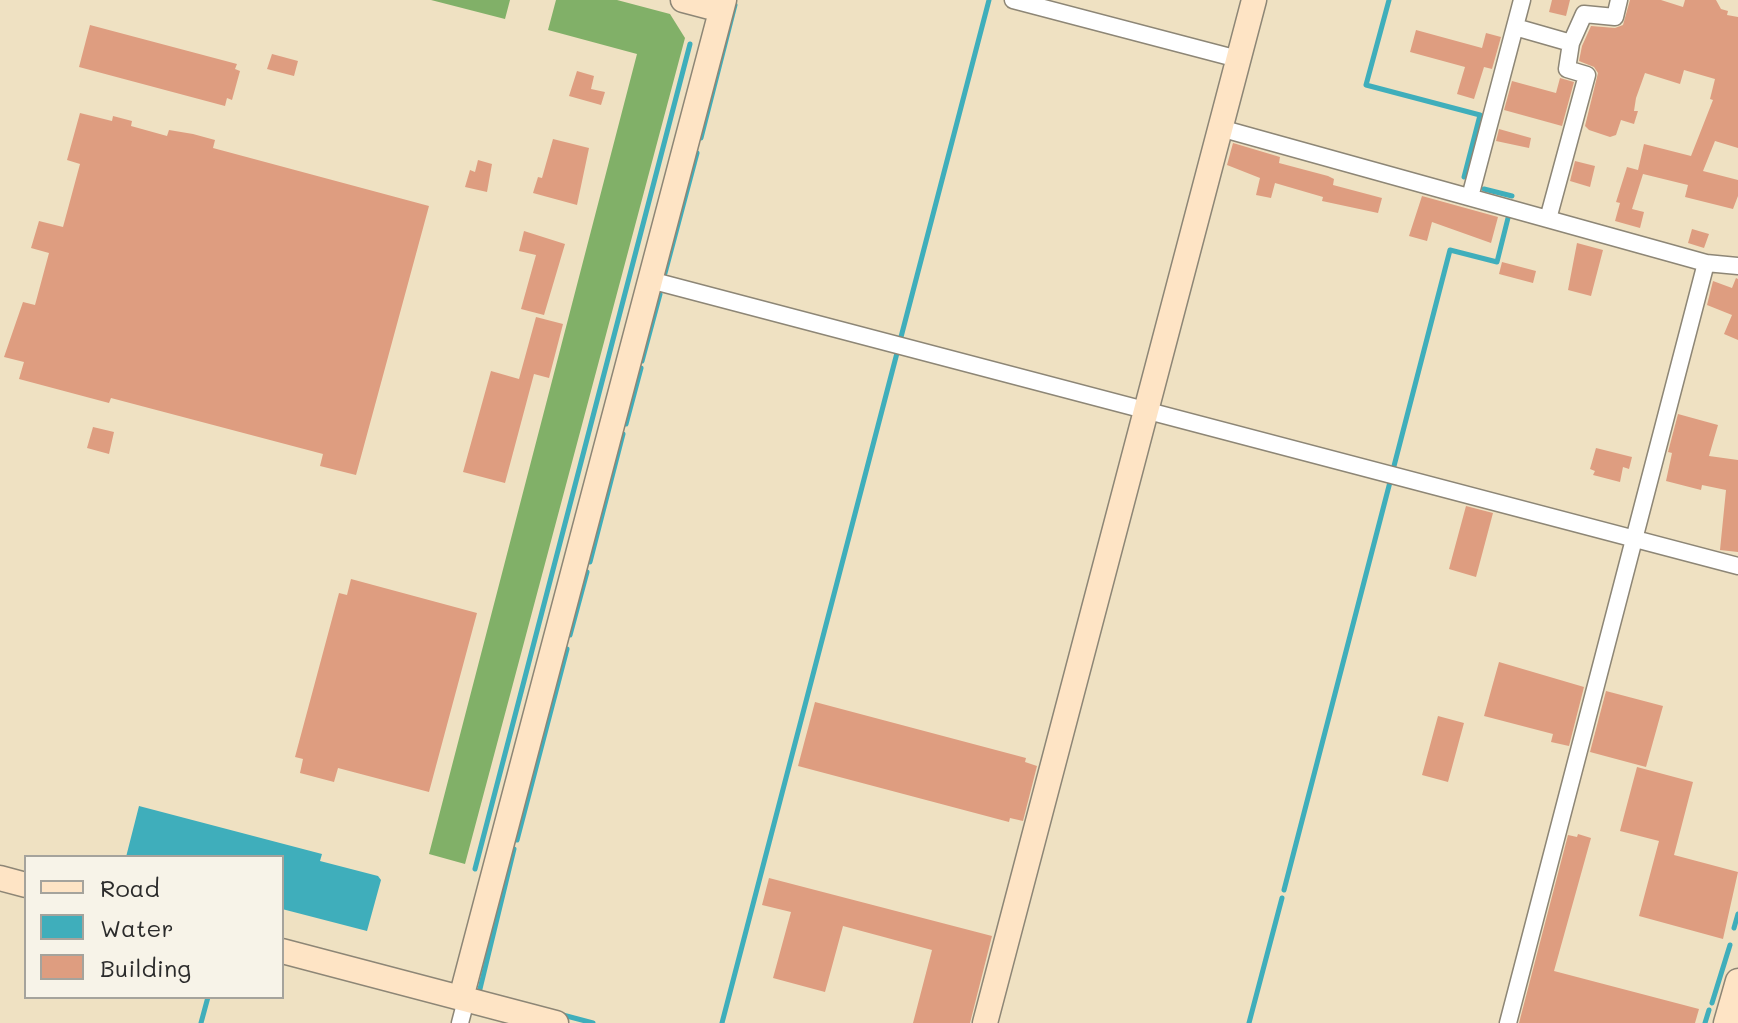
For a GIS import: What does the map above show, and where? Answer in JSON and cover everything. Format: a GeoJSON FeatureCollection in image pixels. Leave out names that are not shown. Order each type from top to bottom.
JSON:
{"type":"FeatureCollection","features":[{"type":"Feature","properties":{"kind":"street"},"geometry":{"type":"LineString","coordinates":[[462,1007],[722,5],[683,0]]}},
{"type":"Feature","properties":{"kind":"street"},"geometry":{"type":"LineString","coordinates":[[1013,0],[1238,59]]}},
{"type":"Feature","properties":{"kind":"street"},"geometry":{"type":"LineString","coordinates":[[985,1023],[1254,0]]}},
{"type":"Feature","properties":{"kind":"street"},"geometry":{"type":"LineString","coordinates":[[1470,197],[1522,0]]}},
{"type":"Feature","properties":{"kind":"street"},"geometry":{"type":"LineString","coordinates":[[1548,219],[1587,75],[1567,69],[1571,43],[1584,14],[1615,17],[1619,0]]}},
{"type":"Feature","properties":{"kind":"street"},"geometry":{"type":"LineString","coordinates":[[1515,27],[1571,43]]}},
{"type":"Feature","properties":{"kind":"street"},"geometry":{"type":"LineString","coordinates":[[1220,128],[1706,263],[1738,266]]}},
{"type":"Feature","properties":{"kind":"street"},"geometry":{"type":"LineString","coordinates":[[1508,1023],[1706,263]]}},
{"type":"Feature","properties":{"kind":"street"},"geometry":{"type":"LineString","coordinates":[[650,280],[1738,566]]}},
{"type":"Feature","properties":{"kind":"street"},"geometry":{"type":"LineString","coordinates":[[0,878],[24,884]]}},
{"type":"Feature","properties":{"kind":"street"},"geometry":{"type":"LineString","coordinates":[[284,952],[462,1007],[556,1023]]}},
{"type":"Feature","properties":{"kind":"street"},"geometry":{"type":"LineString","coordinates":[[1726,1023],[1738,981]]}},
{"type":"Feature","properties":{"kind":"green space"},"geometry":{"type":"Polygon","coordinates":[[[431,0],[510,0],[505,19],[431,0]]]}},
{"type":"Feature","properties":{"kind":"green space"},"geometry":{"type":"Polygon","coordinates":[[[556,0],[617,0],[670,14],[685,38],[465,864],[429,854],[637,54],[548,30],[556,0]]]}},
{"type":"Feature","properties":{"kind":"water"},"geometry":{"type":"Polygon","coordinates":[[[139,806],[322,854],[320,861],[378,876],[381,880],[367,931],[284,910],[284,855],[127,855],[139,806]]]}},
{"type":"Feature","properties":{"kind":"building"},"geometry":{"type":"Polygon","coordinates":[[[1552,0],[1570,0],[1566,16],[1549,12],[1552,0]]]}},
{"type":"Feature","properties":{"kind":"building"},"geometry":{"type":"Polygon","coordinates":[[[1630,0],[1661,0],[1683,7],[1685,0],[1716,0],[1721,9],[1728,11],[1727,15],[1738,17],[1738,148],[1715,141],[1703,171],[1738,180],[1738,196],[1733,209],[1685,197],[1688,185],[1643,174],[1632,209],[1644,212],[1640,228],[1615,221],[1620,203],[1616,202],[1627,167],[1638,170],[1644,144],[1691,156],[1713,100],[1710,99],[1715,79],[1684,70],[1680,84],[1645,73],[1636,98],[1634,111],[1638,111],[1634,124],[1621,120],[1616,135],[1610,137],[1589,130],[1585,126],[1598,73],[1594,67],[1579,61],[1582,46],[1591,26],[1615,28],[1623,25],[1630,0]]]}},
{"type":"Feature","properties":{"kind":"building"},"geometry":{"type":"Polygon","coordinates":[[[90,25],[237,64],[235,69],[240,71],[232,100],[227,98],[225,106],[79,67],[90,25]]]}},
{"type":"Feature","properties":{"kind":"building"},"geometry":{"type":"Polygon","coordinates":[[[1416,30],[1482,48],[1486,33],[1501,37],[1492,69],[1484,67],[1474,99],[1457,94],[1465,67],[1410,52],[1416,30]]]}},
{"type":"Feature","properties":{"kind":"building"},"geometry":{"type":"Polygon","coordinates":[[[272,54],[298,61],[294,76],[267,69],[272,54]]]}},
{"type":"Feature","properties":{"kind":"building"},"geometry":{"type":"Polygon","coordinates":[[[577,71],[594,76],[591,89],[605,92],[601,105],[569,96],[577,71]]]}},
{"type":"Feature","properties":{"kind":"building"},"geometry":{"type":"Polygon","coordinates":[[[1560,78],[1574,82],[1562,126],[1504,110],[1512,81],[1556,93],[1560,78]]]}},
{"type":"Feature","properties":{"kind":"building"},"geometry":{"type":"Polygon","coordinates":[[[80,113],[112,121],[113,116],[132,121],[131,126],[167,136],[169,130],[193,134],[215,140],[213,148],[429,206],[356,475],[320,466],[323,454],[111,398],[109,403],[19,379],[24,362],[4,357],[23,302],[35,305],[49,253],[31,248],[39,221],[63,227],[80,164],[67,160],[80,113]]]}},
{"type":"Feature","properties":{"kind":"building"},"geometry":{"type":"Polygon","coordinates":[[[1499,129],[1531,138],[1529,148],[1496,141],[1499,129]]]}},
{"type":"Feature","properties":{"kind":"building"},"geometry":{"type":"Polygon","coordinates":[[[553,139],[589,148],[577,205],[533,193],[538,177],[542,178],[553,139]]]}},
{"type":"Feature","properties":{"kind":"building"},"geometry":{"type":"Polygon","coordinates":[[[1233,143],[1280,157],[1279,163],[1328,176],[1334,179],[1333,185],[1382,198],[1378,213],[1322,201],[1323,197],[1275,183],[1271,198],[1256,195],[1260,178],[1227,165],[1233,143]]]}},
{"type":"Feature","properties":{"kind":"building"},"geometry":{"type":"Polygon","coordinates":[[[478,160],[492,164],[487,192],[465,187],[470,170],[475,172],[478,160]]]}},
{"type":"Feature","properties":{"kind":"building"},"geometry":{"type":"Polygon","coordinates":[[[1575,161],[1595,166],[1590,187],[1570,181],[1575,161]]]}},
{"type":"Feature","properties":{"kind":"building"},"geometry":{"type":"Polygon","coordinates":[[[1422,196],[1498,217],[1491,243],[1432,222],[1427,241],[1409,236],[1422,196]]]}},
{"type":"Feature","properties":{"kind":"building"},"geometry":{"type":"Polygon","coordinates":[[[1692,229],[1709,234],[1704,248],[1688,243],[1692,229]]]}},
{"type":"Feature","properties":{"kind":"building"},"geometry":{"type":"Polygon","coordinates":[[[524,231],[565,244],[544,315],[521,309],[536,255],[519,251],[524,231]]]}},
{"type":"Feature","properties":{"kind":"building"},"geometry":{"type":"Polygon","coordinates":[[[1577,243],[1603,250],[1591,296],[1568,290],[1577,243]]]}},
{"type":"Feature","properties":{"kind":"building"},"geometry":{"type":"Polygon","coordinates":[[[1502,262],[1536,271],[1533,283],[1499,274],[1502,262]]]}},
{"type":"Feature","properties":{"kind":"building"},"geometry":{"type":"Polygon","coordinates":[[[1736,278],[1738,340],[1724,334],[1732,315],[1707,305],[1713,281],[1732,288],[1736,278]]]}},
{"type":"Feature","properties":{"kind":"building"},"geometry":{"type":"Polygon","coordinates":[[[536,317],[563,324],[549,378],[534,374],[505,483],[463,472],[491,371],[519,379],[536,317]]]}},
{"type":"Feature","properties":{"kind":"building"},"geometry":{"type":"Polygon","coordinates":[[[1678,414],[1718,425],[1709,456],[1738,460],[1738,552],[1720,550],[1726,490],[1702,485],[1701,490],[1666,481],[1672,453],[1668,452],[1678,414]]]}},
{"type":"Feature","properties":{"kind":"building"},"geometry":{"type":"Polygon","coordinates":[[[93,427],[114,432],[109,454],[87,448],[93,427]]]}},
{"type":"Feature","properties":{"kind":"building"},"geometry":{"type":"Polygon","coordinates":[[[1596,448],[1632,457],[1629,469],[1623,467],[1620,482],[1593,475],[1595,471],[1590,469],[1596,448]]]}},
{"type":"Feature","properties":{"kind":"building"},"geometry":{"type":"Polygon","coordinates":[[[1466,506],[1493,513],[1476,577],[1449,569],[1466,506]]]}},
{"type":"Feature","properties":{"kind":"building"},"geometry":{"type":"Polygon","coordinates":[[[351,579],[477,613],[429,792],[338,768],[334,782],[300,773],[303,759],[295,757],[339,593],[347,595],[351,579]]]}},
{"type":"Feature","properties":{"kind":"building"},"geometry":{"type":"Polygon","coordinates":[[[1499,662],[1584,687],[1569,746],[1551,742],[1553,734],[1484,716],[1499,662]]]}},
{"type":"Feature","properties":{"kind":"building"},"geometry":{"type":"Polygon","coordinates":[[[1606,691],[1663,706],[1646,767],[1590,752],[1606,691]]]}},
{"type":"Feature","properties":{"kind":"building"},"geometry":{"type":"Polygon","coordinates":[[[815,702],[1026,758],[1025,762],[1037,766],[1023,821],[1010,818],[1009,822],[798,766],[815,702]]]}},
{"type":"Feature","properties":{"kind":"building"},"geometry":{"type":"Polygon","coordinates":[[[1438,716],[1464,723],[1448,782],[1422,775],[1438,716]]]}},
{"type":"Feature","properties":{"kind":"building"},"geometry":{"type":"Polygon","coordinates":[[[1637,767],[1693,782],[1674,855],[1738,872],[1723,939],[1639,916],[1659,841],[1620,831],[1637,767]]]}},
{"type":"Feature","properties":{"kind":"building"},"geometry":{"type":"Polygon","coordinates":[[[1578,834],[1591,838],[1554,971],[1699,1009],[1695,1023],[1519,1023],[1568,835],[1577,837],[1578,834]]]}},
{"type":"Feature","properties":{"kind":"building"},"geometry":{"type":"Polygon","coordinates":[[[769,878],[992,936],[970,1023],[913,1023],[932,950],[843,926],[825,992],[773,978],[791,912],[762,905],[769,878]]]}},
{"type":"Feature","properties":{"kind":"waterway"},"geometry":{"type":"LineString","coordinates":[[901,337],[989,0]]}},
{"type":"Feature","properties":{"kind":"waterway"},"geometry":{"type":"LineString","coordinates":[[1389,0],[1366,85],[1480,115],[1464,177]]}},
{"type":"Feature","properties":{"kind":"waterway"},"geometry":{"type":"LineString","coordinates":[[701,138],[735,5]]}},
{"type":"Feature","properties":{"kind":"waterway"},"geometry":{"type":"LineString","coordinates":[[475,869],[690,44]]}},
{"type":"Feature","properties":{"kind":"waterway"},"geometry":{"type":"LineString","coordinates":[[665,273],[697,153]]}},
{"type":"Feature","properties":{"kind":"waterway"},"geometry":{"type":"LineString","coordinates":[[1484,189],[1512,196]]}},
{"type":"Feature","properties":{"kind":"waterway"},"geometry":{"type":"LineString","coordinates":[[1394,466],[1450,250],[1497,262],[1509,214]]}},
{"type":"Feature","properties":{"kind":"waterway"},"geometry":{"type":"LineString","coordinates":[[642,361],[660,294]]}},
{"type":"Feature","properties":{"kind":"waterway"},"geometry":{"type":"LineString","coordinates":[[722,1023],[897,353]]}},
{"type":"Feature","properties":{"kind":"waterway"},"geometry":{"type":"LineString","coordinates":[[626,424],[641,368]]}},
{"type":"Feature","properties":{"kind":"waterway"},"geometry":{"type":"LineString","coordinates":[[590,562],[623,434]]}},
{"type":"Feature","properties":{"kind":"waterway"},"geometry":{"type":"LineString","coordinates":[[1284,890],[1390,482]]}},
{"type":"Feature","properties":{"kind":"waterway"},"geometry":{"type":"LineString","coordinates":[[570,635],[587,572]]}},
{"type":"Feature","properties":{"kind":"waterway"},"geometry":{"type":"LineString","coordinates":[[517,840],[567,649]]}},
{"type":"Feature","properties":{"kind":"waterway"},"geometry":{"type":"LineString","coordinates":[[479,993],[514,849]]}},
{"type":"Feature","properties":{"kind":"waterway"},"geometry":{"type":"LineString","coordinates":[[1249,1023],[1282,898]]}},
{"type":"Feature","properties":{"kind":"waterway"},"geometry":{"type":"LineString","coordinates":[[1734,928],[1738,914]]}},
{"type":"Feature","properties":{"kind":"waterway"},"geometry":{"type":"LineString","coordinates":[[1712,1003],[1730,945]]}},
{"type":"Feature","properties":{"kind":"waterway"},"geometry":{"type":"LineString","coordinates":[[201,1023],[207,999]]}},
{"type":"Feature","properties":{"kind":"waterway"},"geometry":{"type":"LineString","coordinates":[[1705,1023],[1709,1010]]}},
{"type":"Feature","properties":{"kind":"waterway"},"geometry":{"type":"LineString","coordinates":[[559,1014],[593,1023]]}}]}
